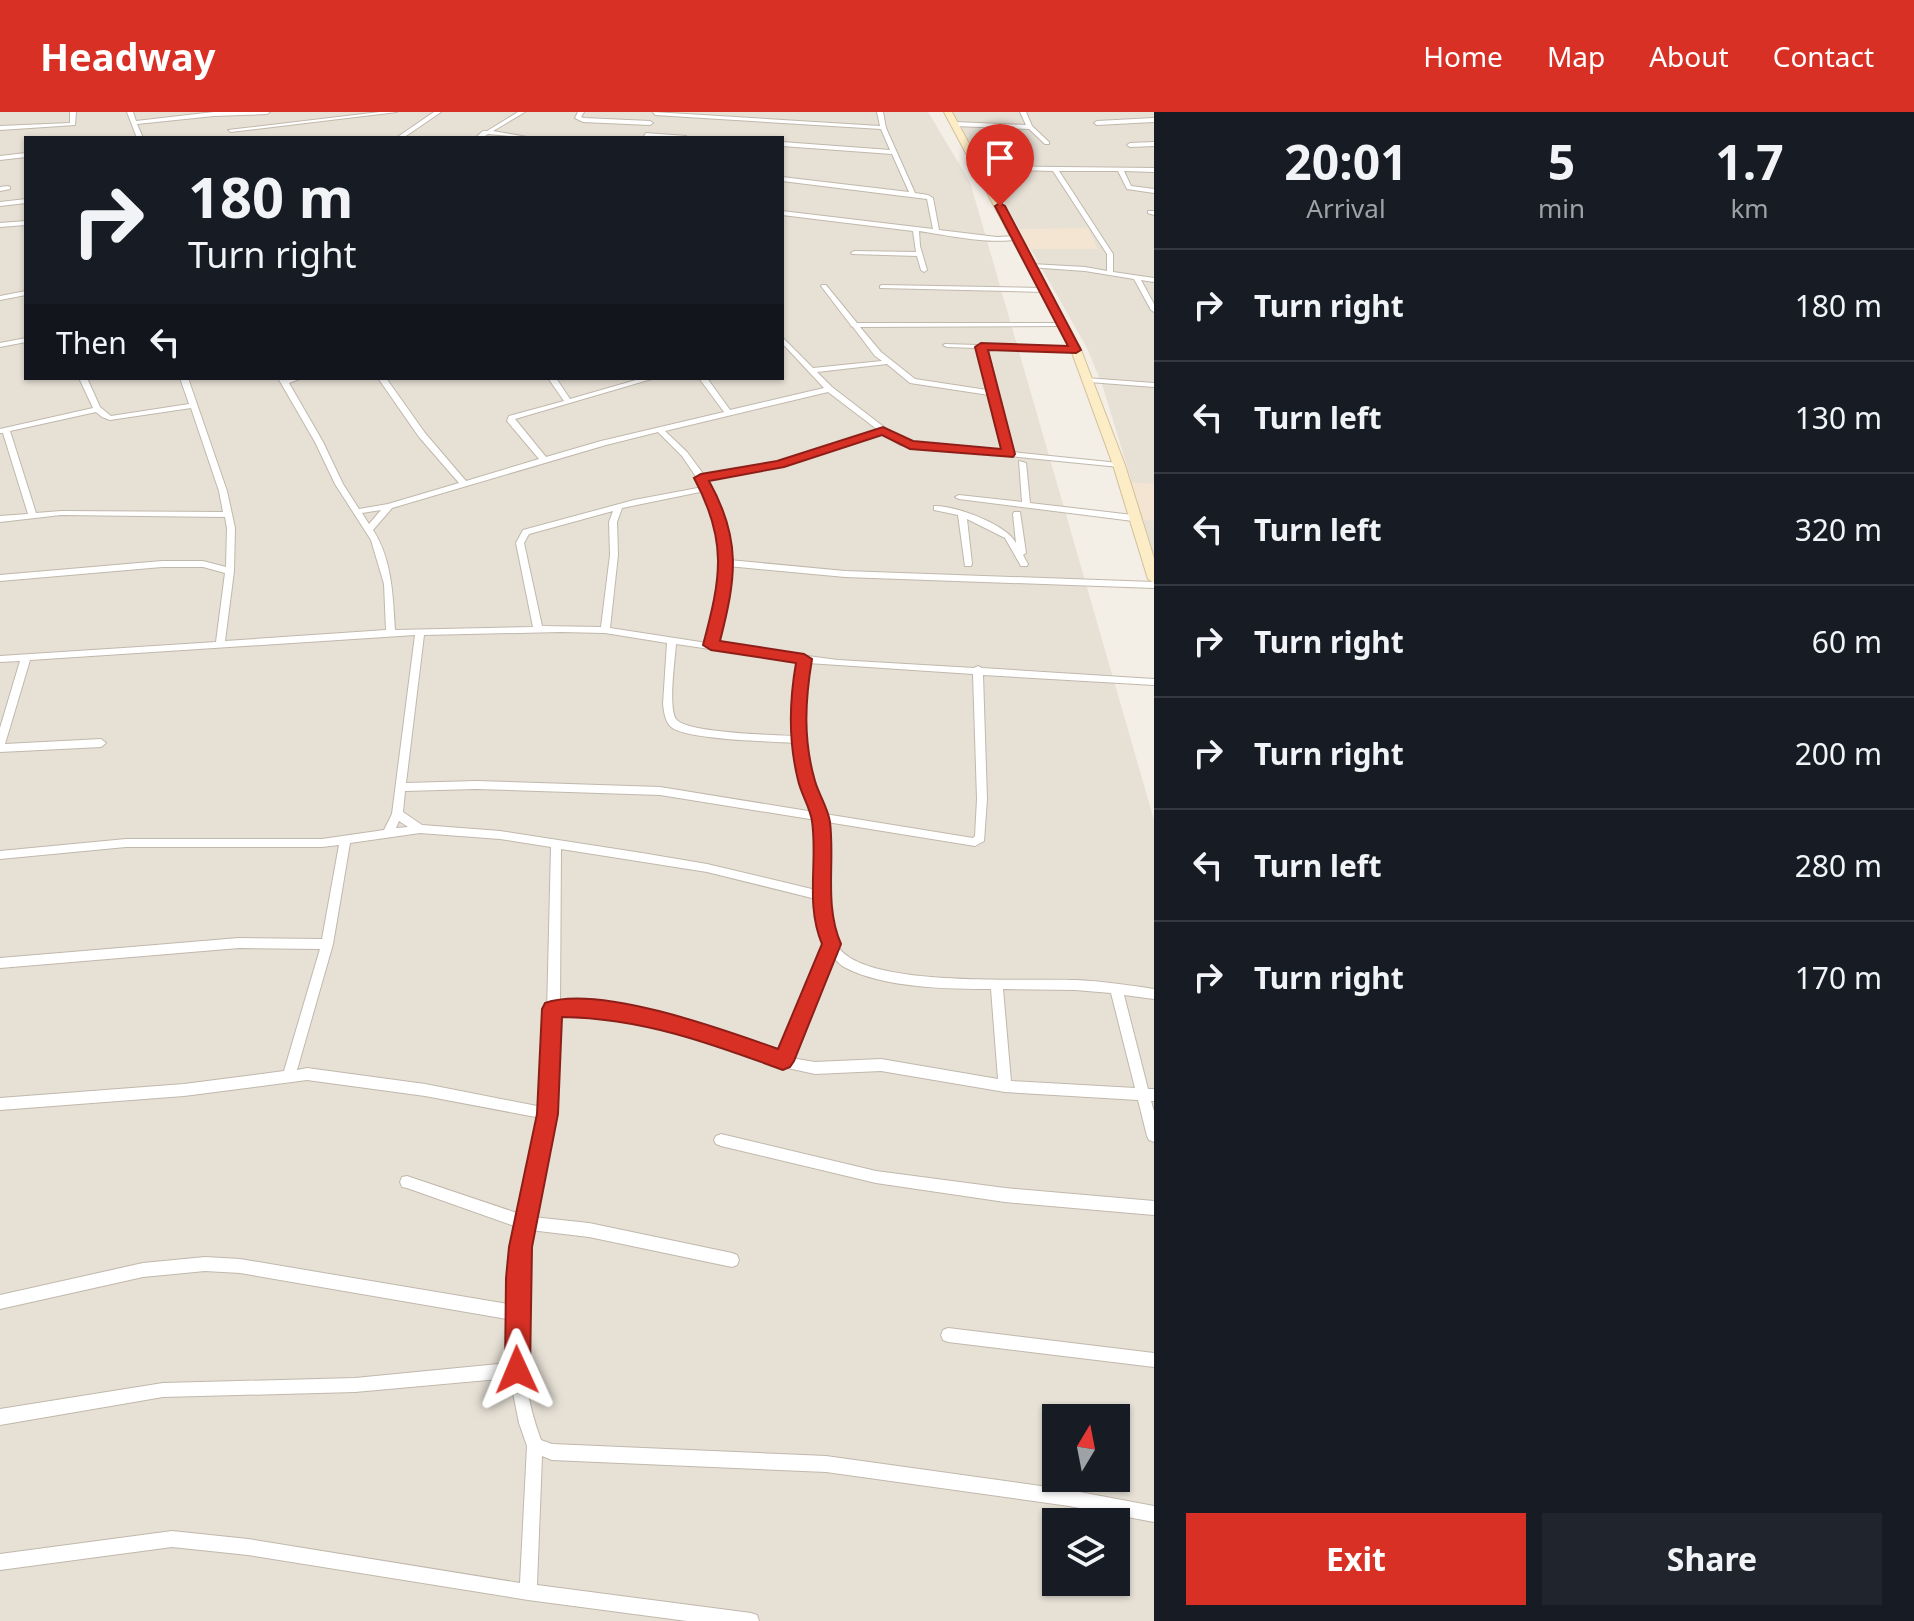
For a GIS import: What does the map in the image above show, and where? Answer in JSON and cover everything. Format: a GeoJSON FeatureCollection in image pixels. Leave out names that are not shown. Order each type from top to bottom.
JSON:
{"type":"FeatureCollection","features":[{"type":"Feature","properties":{"kind":"main road"},"geometry":{"type":"LineString","coordinates":[[948,112],[1076,350],[1119,465],[1154,580]]}},
{"type":"Feature","properties":{"kind":"street"},"geometry":{"type":"LineString","coordinates":[[69,136],[73,112]]}},
{"type":"Feature","properties":{"kind":"street"},"geometry":{"type":"LineString","coordinates":[[130,112],[139,136]]}},
{"type":"Feature","properties":{"kind":"street"},"geometry":{"type":"LineString","coordinates":[[136,123],[267,112]]}},
{"type":"Feature","properties":{"kind":"street"},"geometry":{"type":"LineString","coordinates":[[322,112],[328,121]]}},
{"type":"Feature","properties":{"kind":"street"},"geometry":{"type":"LineString","coordinates":[[231,130],[394,112]]}},
{"type":"Feature","properties":{"kind":"street"},"geometry":{"type":"LineString","coordinates":[[402,136],[438,112]]}},
{"type":"Feature","properties":{"kind":"street"},"geometry":{"type":"LineString","coordinates":[[480,136],[522,112]]}},
{"type":"Feature","properties":{"kind":"street"},"geometry":{"type":"LineString","coordinates":[[581,112],[578,118],[583,120],[650,123]]}},
{"type":"Feature","properties":{"kind":"street"},"geometry":{"type":"LineString","coordinates":[[645,136],[655,112],[883,128]]}},
{"type":"Feature","properties":{"kind":"street"},"geometry":{"type":"LineString","coordinates":[[880,112],[883,128],[913,194]]}},
{"type":"Feature","properties":{"kind":"street"},"geometry":{"type":"LineString","coordinates":[[1023,112],[1030,127],[1047,143]]}},
{"type":"Feature","properties":{"kind":"street"},"geometry":{"type":"LineString","coordinates":[[228,136],[239,113]]}},
{"type":"Feature","properties":{"kind":"street"},"geometry":{"type":"LineString","coordinates":[[1097,123],[1154,120]]}},
{"type":"Feature","properties":{"kind":"street"},"geometry":{"type":"LineString","coordinates":[[0,128],[73,124]]}},
{"type":"Feature","properties":{"kind":"street"},"geometry":{"type":"LineString","coordinates":[[955,124],[1030,127]]}},
{"type":"Feature","properties":{"kind":"street"},"geometry":{"type":"LineString","coordinates":[[279,127],[285,132]]}},
{"type":"Feature","properties":{"kind":"street"},"geometry":{"type":"LineString","coordinates":[[485,132],[515,136]]}},
{"type":"Feature","properties":{"kind":"street"},"geometry":{"type":"LineString","coordinates":[[784,144],[894,152]]}},
{"type":"Feature","properties":{"kind":"street"},"geometry":{"type":"LineString","coordinates":[[1130,145],[1154,144]]}},
{"type":"Feature","properties":{"kind":"street"},"geometry":{"type":"LineString","coordinates":[[0,158],[24,155]]}},
{"type":"Feature","properties":{"kind":"street"},"geometry":{"type":"LineString","coordinates":[[979,168],[1154,170]]}},
{"type":"Feature","properties":{"kind":"street"},"geometry":{"type":"LineString","coordinates":[[1055,169],[1110,254],[1110,273]]}},
{"type":"Feature","properties":{"kind":"street"},"geometry":{"type":"LineString","coordinates":[[1120,170],[1129,188],[1154,191]]}},
{"type":"Feature","properties":{"kind":"street"},"geometry":{"type":"LineString","coordinates":[[784,179],[930,198],[936,231]]}},
{"type":"Feature","properties":{"kind":"street"},"geometry":{"type":"LineString","coordinates":[[0,204],[24,201]]}},
{"type":"Feature","properties":{"kind":"street"},"geometry":{"type":"LineString","coordinates":[[784,213],[1017,238]]}},
{"type":"Feature","properties":{"kind":"street"},"geometry":{"type":"LineString","coordinates":[[0,225],[24,223]]}},
{"type":"Feature","properties":{"kind":"street"},"geometry":{"type":"LineString","coordinates":[[916,229],[924,270]]}},
{"type":"Feature","properties":{"kind":"street"},"geometry":{"type":"LineString","coordinates":[[854,253],[919,254]]}},
{"type":"Feature","properties":{"kind":"street"},"geometry":{"type":"LineString","coordinates":[[1031,266],[1154,280]]}},
{"type":"Feature","properties":{"kind":"street"},"geometry":{"type":"LineString","coordinates":[[1136,277],[1154,310]]}},
{"type":"Feature","properties":{"kind":"street"},"geometry":{"type":"LineString","coordinates":[[824,286],[853,325],[889,362],[913,381],[991,393]]}},
{"type":"Feature","properties":{"kind":"street"},"geometry":{"type":"LineString","coordinates":[[882,287],[1044,290]]}},
{"type":"Feature","properties":{"kind":"street"},"geometry":{"type":"LineString","coordinates":[[0,298],[24,293]]}},
{"type":"Feature","properties":{"kind":"street"},"geometry":{"type":"LineString","coordinates":[[853,325],[1064,324]]}},
{"type":"Feature","properties":{"kind":"street"},"geometry":{"type":"LineString","coordinates":[[0,345],[24,340]]}},
{"type":"Feature","properties":{"kind":"street"},"geometry":{"type":"LineString","coordinates":[[784,341],[829,389],[883,431],[910,445],[1119,465]]}},
{"type":"Feature","properties":{"kind":"street"},"geometry":{"type":"LineString","coordinates":[[947,345],[1076,350]]}},
{"type":"Feature","properties":{"kind":"street"},"geometry":{"type":"LineString","coordinates":[[981,347],[1009,454]]}},
{"type":"Feature","properties":{"kind":"street"},"geometry":{"type":"LineString","coordinates":[[813,370],[889,362]]}},
{"type":"Feature","properties":{"kind":"street"},"geometry":{"type":"LineString","coordinates":[[84,380],[102,416],[121,418],[192,406]]}},
{"type":"Feature","properties":{"kind":"street"},"geometry":{"type":"LineString","coordinates":[[185,380],[229,515],[230,571],[220,646]]}},
{"type":"Feature","properties":{"kind":"street"},"geometry":{"type":"LineString","coordinates":[[283,380],[356,512],[369,529],[384,564],[391,633]]}},
{"type":"Feature","properties":{"kind":"street"},"geometry":{"type":"LineString","coordinates":[[383,380],[422,435],[463,483]]}},
{"type":"Feature","properties":{"kind":"street"},"geometry":{"type":"LineString","coordinates":[[553,380],[567,400]]}},
{"type":"Feature","properties":{"kind":"street"},"geometry":{"type":"LineString","coordinates":[[544,460],[512,418],[643,380]]}},
{"type":"Feature","properties":{"kind":"street"},"geometry":{"type":"LineString","coordinates":[[704,380],[728,413]]}},
{"type":"Feature","properties":{"kind":"street"},"geometry":{"type":"LineString","coordinates":[[1089,380],[1154,385]]}},
{"type":"Feature","properties":{"kind":"street"},"geometry":{"type":"LineString","coordinates":[[356,512],[389,506],[544,460],[829,389]]}},
{"type":"Feature","properties":{"kind":"street"},"geometry":{"type":"LineString","coordinates":[[33,515],[3,430],[97,409]]}},
{"type":"Feature","properties":{"kind":"street"},"geometry":{"type":"LineString","coordinates":[[660,430],[708,488],[721,521],[727,563],[711,645]]}},
{"type":"Feature","properties":{"kind":"street"},"geometry":{"type":"LineString","coordinates":[[701,478],[780,464],[883,431]]}},
{"type":"Feature","properties":{"kind":"street"},"geometry":{"type":"LineString","coordinates":[[1022,463],[1026,505]]}},
{"type":"Feature","properties":{"kind":"street"},"geometry":{"type":"LineString","coordinates":[[538,629],[522,537],[526,532],[671,493],[708,488]]}},
{"type":"Feature","properties":{"kind":"street"},"geometry":{"type":"LineString","coordinates":[[959,497],[1133,518]]}},
{"type":"Feature","properties":{"kind":"street"},"geometry":{"type":"LineString","coordinates":[[369,529],[389,506]]}},
{"type":"Feature","properties":{"kind":"street"},"geometry":{"type":"LineString","coordinates":[[605,630],[614,555],[613,522],[618,507]]}},
{"type":"Feature","properties":{"kind":"street"},"geometry":{"type":"LineString","coordinates":[[937,508],[962,513],[1008,536],[1024,564]]}},
{"type":"Feature","properties":{"kind":"street"},"geometry":{"type":"LineString","coordinates":[[600,512],[613,522]]}},
{"type":"Feature","properties":{"kind":"street"},"geometry":{"type":"LineString","coordinates":[[962,513],[968,564]]}},
{"type":"Feature","properties":{"kind":"street"},"geometry":{"type":"LineString","coordinates":[[1017,514],[1026,580]]}},
{"type":"Feature","properties":{"kind":"street"},"geometry":{"type":"LineString","coordinates":[[0,519],[33,515],[229,515]]}},
{"type":"Feature","properties":{"kind":"street"},"geometry":{"type":"LineString","coordinates":[[203,564],[231,553]]}},
{"type":"Feature","properties":{"kind":"street"},"geometry":{"type":"LineString","coordinates":[[727,563],[845,574],[1026,580],[1154,580]]}},
{"type":"Feature","properties":{"kind":"street"},"geometry":{"type":"LineString","coordinates":[[0,579],[162,564],[203,564],[230,571]]}},
{"type":"Feature","properties":{"kind":"street"},"geometry":{"type":"LineString","coordinates":[[0,659],[391,633],[605,630],[804,659],[1154,682]]}},
{"type":"Feature","properties":{"kind":"street"},"geometry":{"type":"LineString","coordinates":[[388,834],[397,814],[420,632]]}},
{"type":"Feature","properties":{"kind":"street"},"geometry":{"type":"LineString","coordinates":[[672,640],[669,706],[670,718],[678,727],[694,732],[798,740]]}},
{"type":"Feature","properties":{"kind":"street"},"geometry":{"type":"LineString","coordinates":[[26,658],[0,747],[101,743]]}},
{"type":"Feature","properties":{"kind":"street"},"geometry":{"type":"LineString","coordinates":[[804,659],[798,688],[798,740],[807,782],[821,820],[821,896],[826,931],[836,955],[857,969],[891,976],[997,985],[1053,984],[1116,988],[1154,994]]}},
{"type":"Feature","properties":{"kind":"street"},"geometry":{"type":"LineString","coordinates":[[400,787],[505,785],[660,791],[821,820],[975,842],[980,838],[982,799],[978,669]]}},
{"type":"Feature","properties":{"kind":"street"},"geometry":{"type":"LineString","coordinates":[[397,814],[420,829]]}},
{"type":"Feature","properties":{"kind":"street"},"geometry":{"type":"LineString","coordinates":[[0,855],[126,843],[345,840],[420,829],[500,835],[707,868],[821,896]]}},
{"type":"Feature","properties":{"kind":"street"},"geometry":{"type":"LineString","coordinates":[[289,1076],[327,944],[345,840]]}},
{"type":"Feature","properties":{"kind":"street"},"geometry":{"type":"LineString","coordinates":[[528,1592],[535,1446],[528,1430],[517,1370],[516,1313],[525,1223],[548,1114],[556,843]]}},
{"type":"Feature","properties":{"kind":"street"},"geometry":{"type":"LineString","coordinates":[[0,963],[239,943],[327,944]]}},
{"type":"Feature","properties":{"kind":"street"},"geometry":{"type":"LineString","coordinates":[[783,1061],[831,944]]}},
{"type":"Feature","properties":{"kind":"street"},"geometry":{"type":"LineString","coordinates":[[997,985],[1005,1086]]}},
{"type":"Feature","properties":{"kind":"street"},"geometry":{"type":"LineString","coordinates":[[1116,988],[1148,1094],[1154,1136]]}},
{"type":"Feature","properties":{"kind":"street"},"geometry":{"type":"LineString","coordinates":[[552,1009],[592,1009],[656,1018],[718,1036],[783,1061],[815,1068],[881,1065],[1005,1086],[1148,1094]]}},
{"type":"Feature","properties":{"kind":"street"},"geometry":{"type":"LineString","coordinates":[[0,1104],[184,1090],[289,1076],[334,1077],[425,1090],[548,1114]]}},
{"type":"Feature","properties":{"kind":"street"},"geometry":{"type":"LineString","coordinates":[[721,1140],[876,1177],[1019,1197],[1154,1208]]}},
{"type":"Feature","properties":{"kind":"street"},"geometry":{"type":"LineString","coordinates":[[407,1182],[525,1223],[589,1230],[732,1260]]}},
{"type":"Feature","properties":{"kind":"street"},"geometry":{"type":"LineString","coordinates":[[0,1302],[103,1277],[205,1264],[240,1266],[516,1313]]}},
{"type":"Feature","properties":{"kind":"street"},"geometry":{"type":"LineString","coordinates":[[948,1335],[1154,1360]]}},
{"type":"Feature","properties":{"kind":"street"},"geometry":{"type":"LineString","coordinates":[[0,1417],[163,1390],[355,1385],[517,1370]]}},
{"type":"Feature","properties":{"kind":"street"},"geometry":{"type":"LineString","coordinates":[[535,1446],[552,1452],[826,1464],[1069,1498],[1154,1514]]}},
{"type":"Feature","properties":{"kind":"street"},"geometry":{"type":"LineString","coordinates":[[0,1562],[172,1539],[248,1547],[528,1592],[751,1621]]}},
{"type":"Feature","properties":{"kind":"shaded area"},"geometry":{"type":"Polygon","coordinates":[[[0,112],[928,112],[970,182],[1154,820],[1154,1621],[0,1621],[0,112]]]}},
{"type":"Feature","properties":{"kind":"shaded area"},"geometry":{"type":"Polygon","coordinates":[[[953,112],[1154,112],[1154,555],[1102,384],[1087,348],[953,112]]]}},
{"type":"Feature","properties":{"kind":"shaded area"},"geometry":{"type":"Polygon","coordinates":[[[1088,228],[1098,249],[1028,249],[1016,229],[1088,228]]]}},
{"type":"Feature","properties":{"kind":"shaded area"},"geometry":{"type":"Polygon","coordinates":[[[1129,482],[1154,484],[1154,521],[1138,519],[1129,482]]]}},
{"type":"Feature","properties":{"kind":"route"},"geometry":{"type":"LineString","coordinates":[[517,1370],[520,1247],[548,1114],[552,1009],[592,1009],[656,1018],[718,1036],[783,1061],[831,944],[821,896],[821,820],[807,782],[798,740],[799,677],[804,659],[711,645],[727,563],[726,541],[715,505],[701,478],[780,464],[883,431],[900,443],[910,445],[1009,454],[981,347],[1076,350],[1000,206]]}}]}
